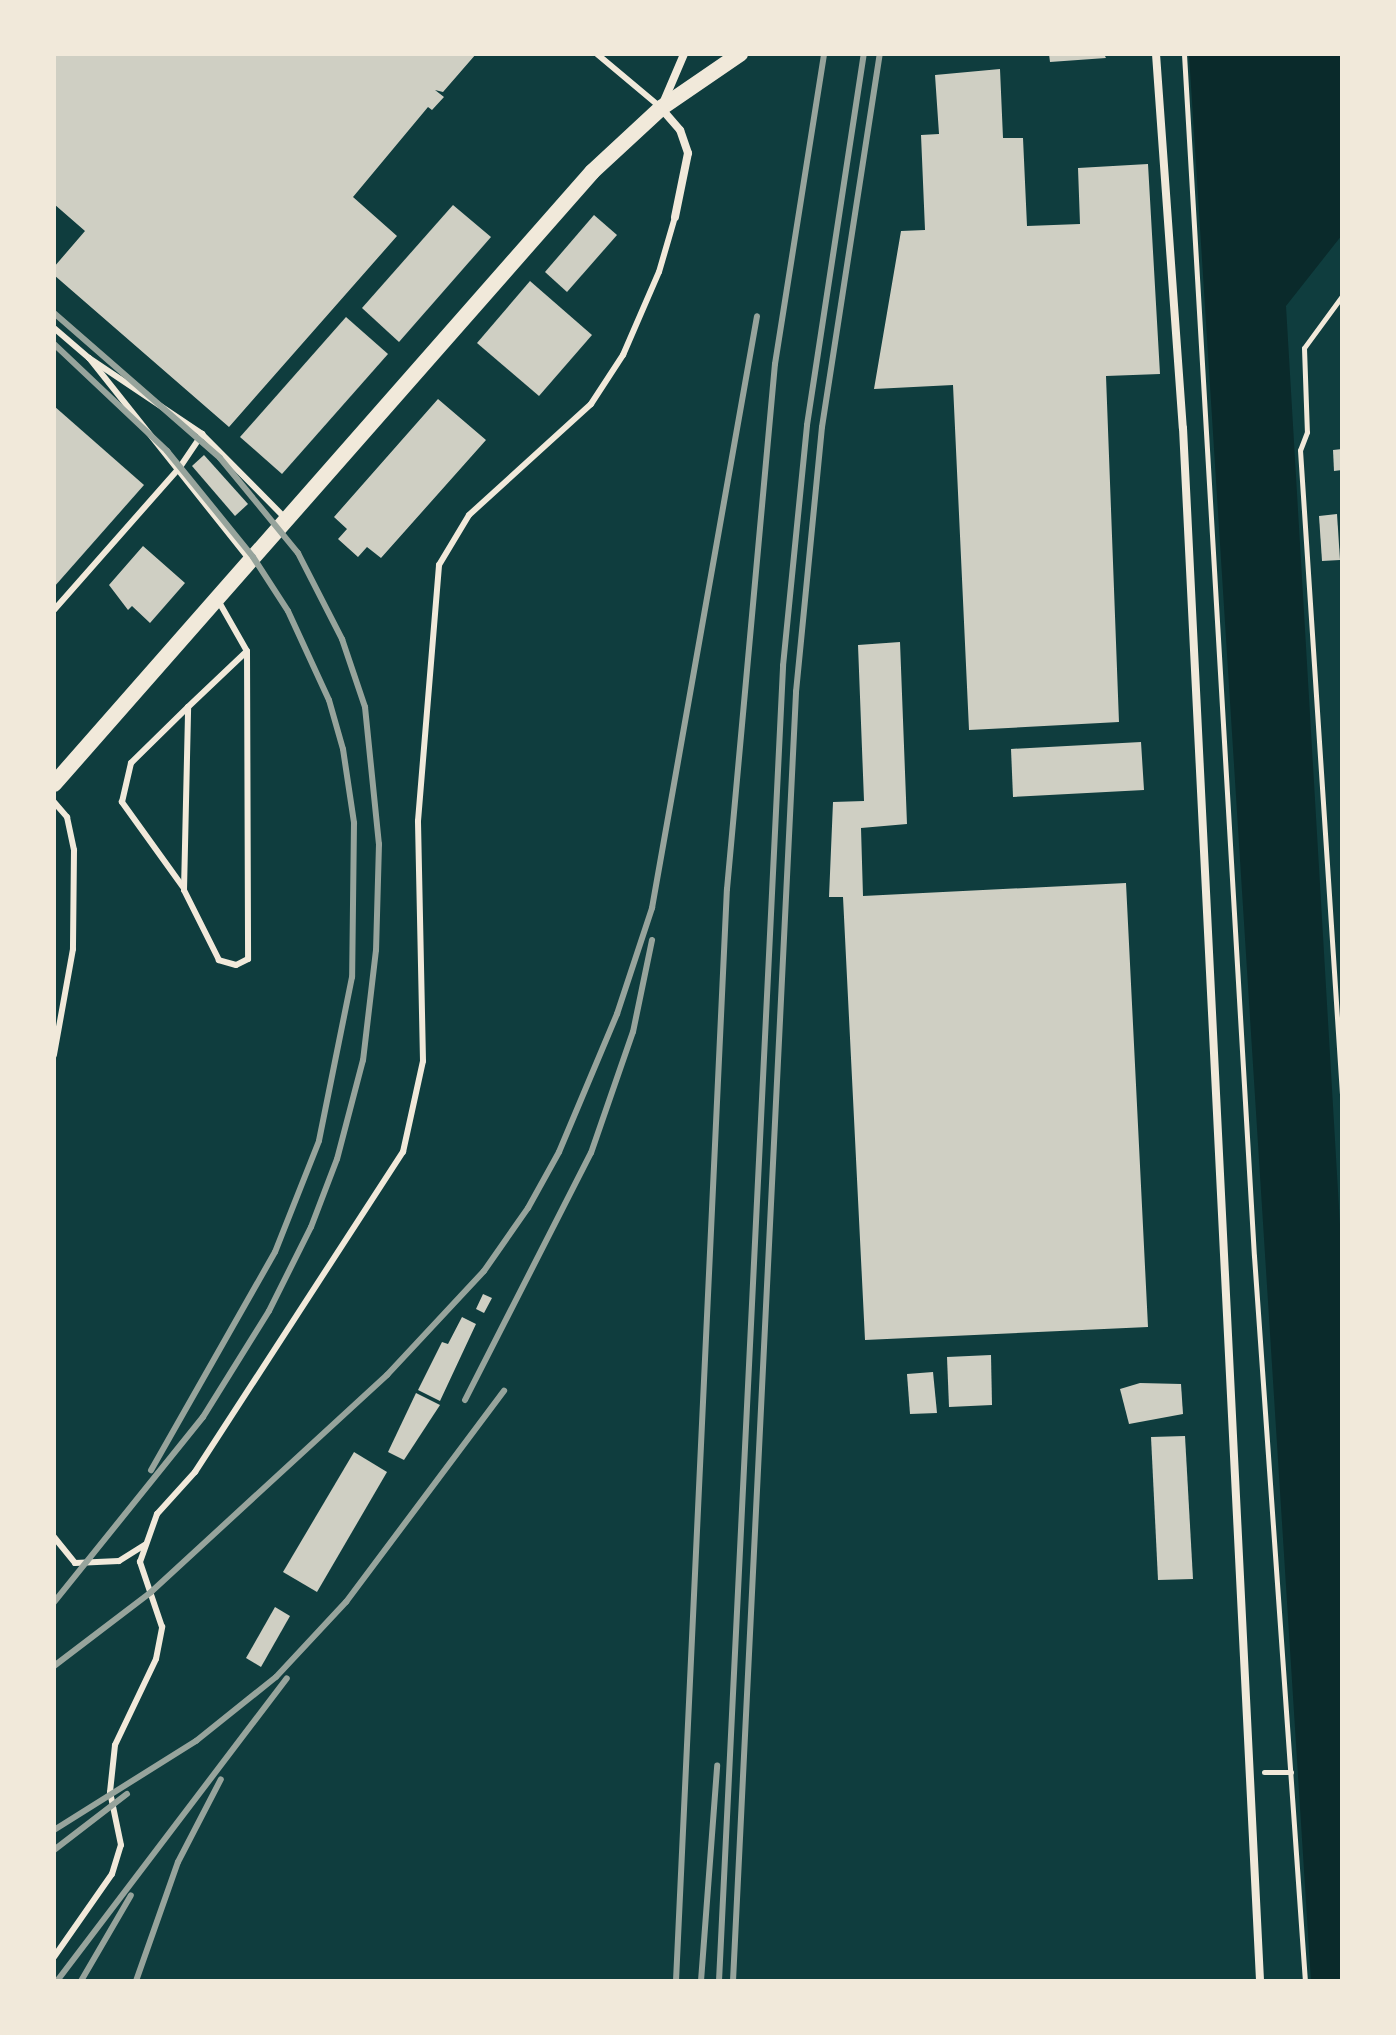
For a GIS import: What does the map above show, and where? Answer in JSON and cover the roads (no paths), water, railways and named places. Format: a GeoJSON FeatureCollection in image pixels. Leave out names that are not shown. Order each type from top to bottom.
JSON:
{"type":"FeatureCollection","features":[{"type":"Feature","properties":{"kind":"main road"},"geometry":{"type":"LineString","coordinates":[[54,784],[592,172],[661,108],[740,54]]}},
{"type":"Feature","properties":{"kind":"street"},"geometry":{"type":"LineString","coordinates":[[675,217],[688,153],[680,130],[661,108],[684,54]]}},
{"type":"Feature","properties":{"kind":"street"},"geometry":{"type":"LineString","coordinates":[[1156,54],[1183,428],[1253,1772],[1260,1981]]}},
{"type":"Feature","properties":{"kind":"lane"},"geometry":{"type":"LineString","coordinates":[[597,54],[661,108]]}},
{"type":"Feature","properties":{"kind":"lane"},"geometry":{"type":"LineString","coordinates":[[54,1957],[112,1874],[121,1845],[110,1792],[115,1745],[156,1659],[162,1627],[140,1562],[157,1514],[195,1472],[403,1152],[423,1061],[418,821],[439,565],[469,515],[591,404],[623,355],[659,272],[675,217]]}},
{"type":"Feature","properties":{"kind":"lane"},"geometry":{"type":"LineString","coordinates":[[54,328],[89,358],[202,434],[286,519]]}},
{"type":"Feature","properties":{"kind":"lane"},"geometry":{"type":"LineString","coordinates":[[89,358],[167,451],[177,470],[250,560]]}},
{"type":"Feature","properties":{"kind":"lane"},"geometry":{"type":"LineString","coordinates":[[54,610],[177,470],[202,434]]}},
{"type":"Feature","properties":{"kind":"lane"},"geometry":{"type":"LineString","coordinates":[[216,599],[247,651],[248,959],[236,965],[219,960],[184,890],[122,802],[131,763],[247,651]]}},
{"type":"Feature","properties":{"kind":"lane"},"geometry":{"type":"LineString","coordinates":[[184,890],[188,707]]}},
{"type":"Feature","properties":{"kind":"lane"},"geometry":{"type":"LineString","coordinates":[[54,802],[67,817],[74,850],[73,949],[54,1055]]}},
{"type":"Feature","properties":{"kind":"lane"},"geometry":{"type":"LineString","coordinates":[[54,1537],[75,1563],[119,1561],[145,1545]]}},
{"type":"Feature","properties":{"kind":"water"},"geometry":{"type":"Polygon","coordinates":[[[1189,54],[1342,54],[1342,235],[1286,306],[1342,1259],[1342,1981],[1311,1981],[1189,54]]]}},
{"type":"Feature","properties":{"kind":"railway"},"geometry":{"type":"LineString","coordinates":[[676,1981],[727,889],[775,364],[824,54]]}},
{"type":"Feature","properties":{"kind":"railway"},"geometry":{"type":"LineString","coordinates":[[719,1981],[783,666],[807,425],[864,54]]}},
{"type":"Feature","properties":{"kind":"railway"},"geometry":{"type":"LineString","coordinates":[[733,1981],[796,692],[822,427],[880,54]]}},
{"type":"Feature","properties":{"kind":"railway"},"geometry":{"type":"LineString","coordinates":[[54,313],[220,458],[298,553],[342,639],[365,707],[379,844],[376,950],[363,1060],[337,1159],[311,1227],[269,1311],[203,1417],[54,1602]]}},
{"type":"Feature","properties":{"kind":"railway"},"geometry":{"type":"LineString","coordinates":[[54,1666],[151,1592],[387,1375],[484,1271],[528,1208],[559,1152],[617,1014],[652,908],[757,316]]}},
{"type":"Feature","properties":{"kind":"railway"},"geometry":{"type":"LineString","coordinates":[[54,344],[167,451],[253,557],[288,611],[329,700],[343,749],[354,823],[352,977],[319,1141],[275,1252],[151,1470]]}},
{"type":"Feature","properties":{"kind":"railway"},"geometry":{"type":"LineString","coordinates":[[465,1400],[591,1153],[633,1032],[652,940]]}},
{"type":"Feature","properties":{"kind":"railway"},"geometry":{"type":"LineString","coordinates":[[54,1830],[196,1741],[276,1677],[346,1602],[504,1391]]}},
{"type":"Feature","properties":{"kind":"railway"},"geometry":{"type":"LineString","coordinates":[[57,1981],[287,1678]]}},
{"type":"Feature","properties":{"kind":"railway"},"geometry":{"type":"LineString","coordinates":[[701,1981],[717,1766]]}},
{"type":"Feature","properties":{"kind":"railway"},"geometry":{"type":"LineString","coordinates":[[136,1981],[178,1862],[221,1779]]}},
{"type":"Feature","properties":{"kind":"railway"},"geometry":{"type":"LineString","coordinates":[[54,1850],[127,1794]]}},
{"type":"Feature","properties":{"kind":"railway"},"geometry":{"type":"LineString","coordinates":[[81,1981],[131,1895]]}}]}
